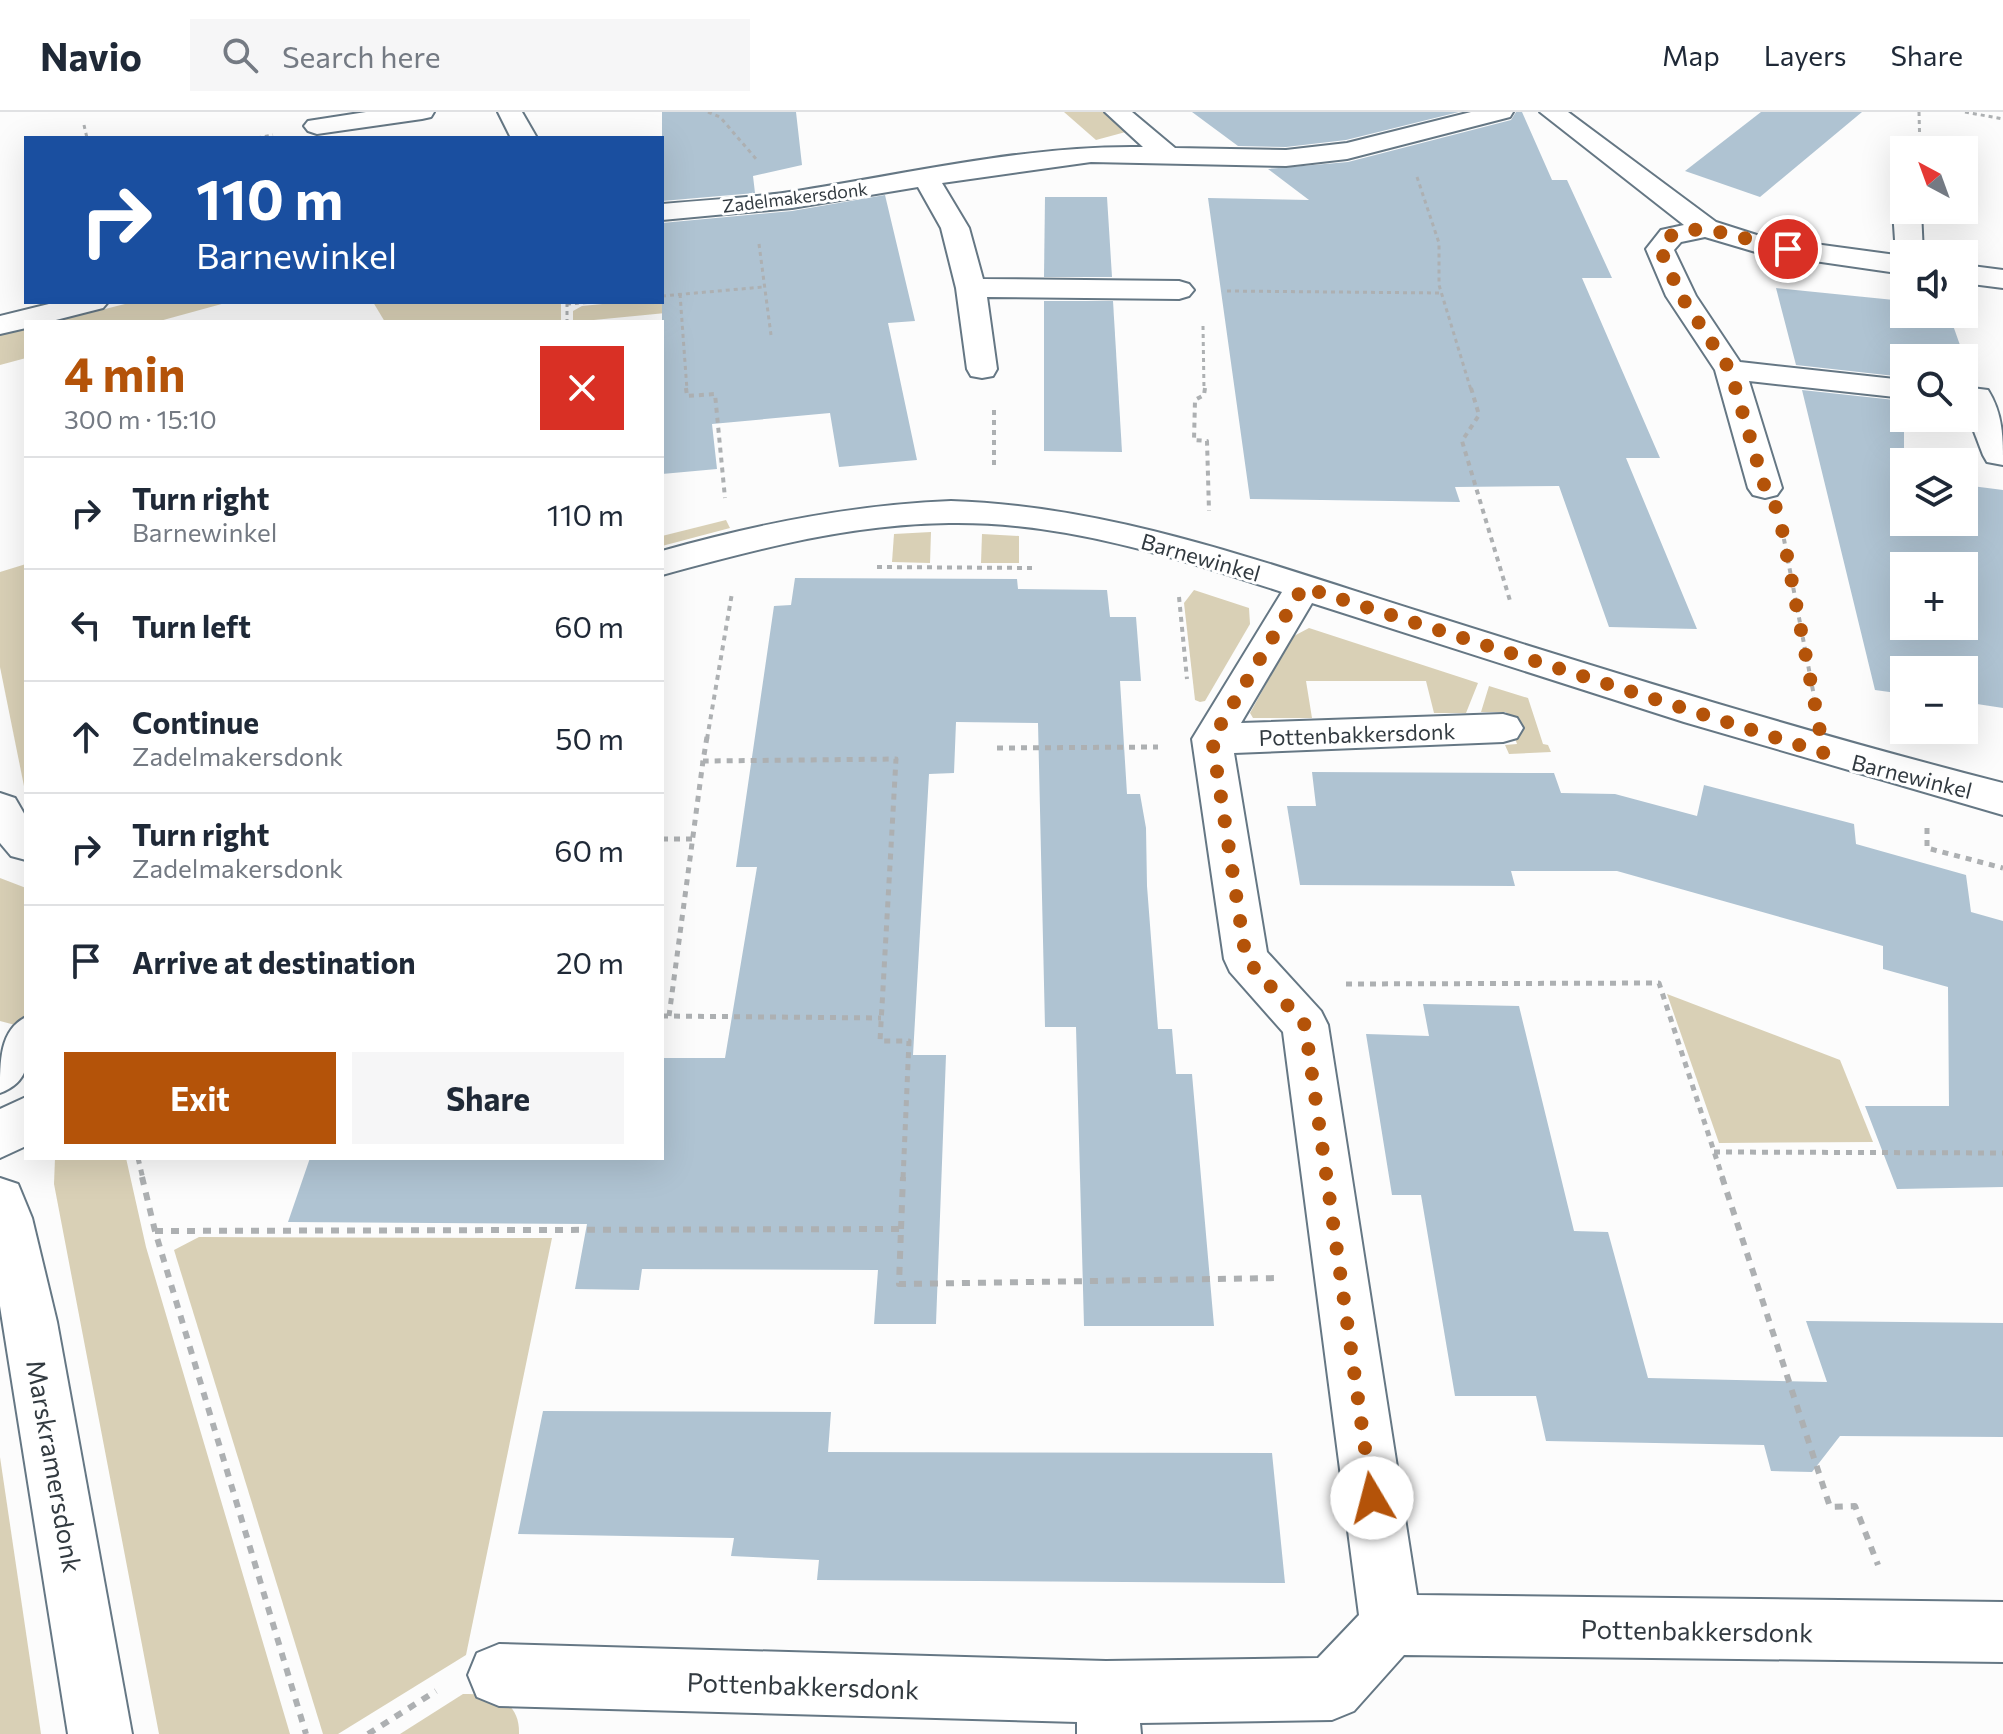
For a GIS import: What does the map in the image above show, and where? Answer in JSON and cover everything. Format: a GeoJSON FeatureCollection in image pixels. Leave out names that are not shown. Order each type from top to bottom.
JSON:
{"type":"FeatureCollection","features":[{"type":"Feature","properties":{"kind":"street"},"geometry":{"type":"LineString","coordinates":[[317,126],[422,112]]}},
{"type":"Feature","properties":{"kind":"street"},"geometry":{"type":"LineString","coordinates":[[510,112],[523,136]]}},
{"type":"Feature","properties":{"kind":"street"},"geometry":{"type":"LineString","coordinates":[[1117,112],[1168,155]]}},
{"type":"Feature","properties":{"kind":"street","name":"Zadelmakersdonk"},"geometry":{"type":"LineString","coordinates":[[664,212],[792,200],[1018,162],[1091,154],[1286,158],[1347,151],[1501,112]]}},
{"type":"Feature","properties":{"kind":"street"},"geometry":{"type":"LineString","coordinates":[[1552,112],[1706,228],[1759,245],[1890,263]]}},
{"type":"Feature","properties":{"kind":"street"},"geometry":{"type":"LineString","coordinates":[[927,179],[955,228],[971,288],[982,369]]}},
{"type":"Feature","properties":{"kind":"street"},"geometry":{"type":"LineString","coordinates":[[1706,228],[1671,236],[1660,249],[1681,296],[1730,370],[1765,488]]}},
{"type":"Feature","properties":{"kind":"street"},"geometry":{"type":"LineString","coordinates":[[1978,276],[2003,279]]}},
{"type":"Feature","properties":{"kind":"street"},"geometry":{"type":"LineString","coordinates":[[971,288],[1189,290]]}},
{"type":"Feature","properties":{"kind":"street"},"geometry":{"type":"LineString","coordinates":[[0,325],[85,304]]}},
{"type":"Feature","properties":{"kind":"street"},"geometry":{"type":"LineString","coordinates":[[1730,370],[1890,387]]}},
{"type":"Feature","properties":{"kind":"street"},"geometry":{"type":"LineString","coordinates":[[1978,400],[1999,455],[2003,455]]}},
{"type":"Feature","properties":{"kind":"street","name":"Barnewinkel"},"geometry":{"type":"LineString","coordinates":[[664,563],[815,526],[891,515],[994,513],[1100,528],[1303,587],[1824,753],[2003,799]]}},
{"type":"Feature","properties":{"kind":"street","name":"Pottenbakkersdonk"},"geometry":{"type":"LineString","coordinates":[[1212,739],[1303,587]]}},
{"type":"Feature","properties":{"kind":"street","name":"Pottenbakkersdonk"},"geometry":{"type":"LineString","coordinates":[[1212,739],[1503,728]]}},
{"type":"Feature","properties":{"kind":"street"},"geometry":{"type":"LineString","coordinates":[[1212,739],[1246,959],[1305,1025],[1391,1625]]}},
{"type":"Feature","properties":{"kind":"street"},"geometry":{"type":"LineString","coordinates":[[0,809],[2,818],[24,842]]}},
{"type":"Feature","properties":{"kind":"street"},"geometry":{"type":"LineString","coordinates":[[0,1072],[24,1040]]}},
{"type":"Feature","properties":{"kind":"street"},"geometry":{"type":"LineString","coordinates":[[0,1136],[24,1120]]}},
{"type":"Feature","properties":{"kind":"street","name":"Marskramersdonk"},"geometry":{"type":"LineString","coordinates":[[0,1201],[7,1218],[30,1322],[100,1734]]}},
{"type":"Feature","properties":{"kind":"street","name":"Pottenbakkersdonk"},"geometry":{"type":"LineString","coordinates":[[499,1675],[1108,1713],[1332,1689],[1391,1625],[2003,1632]]}},
{"type":"Feature","properties":{"kind":"path"},"geometry":{"type":"LineString","coordinates":[[708,112],[720,117],[792,200]]}},
{"type":"Feature","properties":{"kind":"path"},"geometry":{"type":"LineString","coordinates":[[1919,112],[1920,136]]}},
{"type":"Feature","properties":{"kind":"path"},"geometry":{"type":"LineString","coordinates":[[1965,112],[2003,119]]}},
{"type":"Feature","properties":{"kind":"path"},"geometry":{"type":"LineString","coordinates":[[84,125],[87,136]]}},
{"type":"Feature","properties":{"kind":"path"},"geometry":{"type":"LineString","coordinates":[[1403,137],[1436,229],[1444,264],[1439,285],[1479,415],[1462,441],[1527,659]]}},
{"type":"Feature","properties":{"kind":"path"},"geometry":{"type":"LineString","coordinates":[[754,203],[771,335]]}},
{"type":"Feature","properties":{"kind":"path"},"geometry":{"type":"LineString","coordinates":[[664,296],[763,287]]}},
{"type":"Feature","properties":{"kind":"path"},"geometry":{"type":"LineString","coordinates":[[1212,560],[1207,441],[1194,440],[1195,400],[1204,395],[1206,369],[1189,290],[1442,293]]}},
{"type":"Feature","properties":{"kind":"path"},"geometry":{"type":"LineString","coordinates":[[680,294],[687,396],[715,394],[725,501]]}},
{"type":"Feature","properties":{"kind":"path"},"geometry":{"type":"LineString","coordinates":[[982,369],[994,375],[994,513]]}},
{"type":"Feature","properties":{"kind":"path"},"geometry":{"type":"LineString","coordinates":[[1765,488],[1779,513],[1824,753]]}},
{"type":"Feature","properties":{"kind":"path"},"geometry":{"type":"LineString","coordinates":[[743,543],[703,761],[665,1016],[881,1018]]}},
{"type":"Feature","properties":{"kind":"path"},"geometry":{"type":"LineString","coordinates":[[997,748],[1184,746],[1212,739],[1190,708],[1174,548]]}},
{"type":"Feature","properties":{"kind":"path"},"geometry":{"type":"LineString","coordinates":[[872,567],[1045,568]]}},
{"type":"Feature","properties":{"kind":"path"},"geometry":{"type":"LineString","coordinates":[[703,761],[896,759],[880,1041],[909,1041],[899,1284],[1340,1277]]}},
{"type":"Feature","properties":{"kind":"path"},"geometry":{"type":"LineString","coordinates":[[664,839],[692,839]]}},
{"type":"Feature","properties":{"kind":"path"},"geometry":{"type":"LineString","coordinates":[[1267,984],[1659,983],[1830,1507],[1855,1506],[1904,1633]]}},
{"type":"Feature","properties":{"kind":"path"},"geometry":{"type":"LineString","coordinates":[[1714,1152],[2003,1153]]}},
{"type":"Feature","properties":{"kind":"path"},"geometry":{"type":"LineString","coordinates":[[138,1160],[155,1231],[306,1734]]}},
{"type":"Feature","properties":{"kind":"path"},"geometry":{"type":"LineString","coordinates":[[155,1231],[901,1229]]}},
{"type":"Feature","properties":{"kind":"path"},"geometry":{"type":"LineString","coordinates":[[368,1734],[468,1671],[499,1675]]}},
{"type":"Feature","properties":{"kind":"shaded area"},"geometry":{"type":"Polygon","coordinates":[[[1064,112],[1111,112],[1133,130],[1096,140],[1064,112]]]}},
{"type":"Feature","properties":{"kind":"shaded area"},"geometry":{"type":"Polygon","coordinates":[[[664,303],[676,312],[573,320],[573,311],[582,306],[664,303]]]}},
{"type":"Feature","properties":{"kind":"shaded area"},"geometry":{"type":"Polygon","coordinates":[[[125,304],[222,304],[163,320],[61,320],[125,304]]]}},
{"type":"Feature","properties":{"kind":"shaded area"},"geometry":{"type":"Polygon","coordinates":[[[374,304],[561,304],[561,320],[384,320],[374,304]]]}},
{"type":"Feature","properties":{"kind":"shaded area"},"geometry":{"type":"Polygon","coordinates":[[[24,329],[24,359],[0,365],[0,335],[24,329]]]}},
{"type":"Feature","properties":{"kind":"shaded area"},"geometry":{"type":"Polygon","coordinates":[[[726,520],[730,528],[664,545],[664,536],[726,520]]]}},
{"type":"Feature","properties":{"kind":"shaded area"},"geometry":{"type":"Polygon","coordinates":[[[931,532],[930,563],[892,562],[894,534],[931,532]]]}},
{"type":"Feature","properties":{"kind":"shaded area"},"geometry":{"type":"Polygon","coordinates":[[[982,534],[1019,536],[1019,563],[981,563],[982,534]]]}},
{"type":"Feature","properties":{"kind":"shaded area"},"geometry":{"type":"Polygon","coordinates":[[[24,565],[24,786],[0,667],[0,572],[24,565]]]}},
{"type":"Feature","properties":{"kind":"shaded area"},"geometry":{"type":"Polygon","coordinates":[[[1194,590],[1249,608],[1250,624],[1205,701],[1200,702],[1195,700],[1184,603],[1194,590]]]}},
{"type":"Feature","properties":{"kind":"shaded area"},"geometry":{"type":"Polygon","coordinates":[[[1309,628],[1478,683],[1466,713],[1434,713],[1426,681],[1306,681],[1312,718],[1253,718],[1250,713],[1292,637],[1309,628]]]}},
{"type":"Feature","properties":{"kind":"shaded area"},"geometry":{"type":"Polygon","coordinates":[[[1489,686],[1528,698],[1543,744],[1548,745],[1551,752],[1509,754],[1505,745],[1517,744],[1506,712],[1481,712],[1489,686]]]}},
{"type":"Feature","properties":{"kind":"shaded area"},"geometry":{"type":"Polygon","coordinates":[[[0,878],[24,887],[24,1019],[19,1026],[0,1021],[0,878]]]}},
{"type":"Feature","properties":{"kind":"shaded area"},"geometry":{"type":"Polygon","coordinates":[[[1667,994],[1840,1060],[1873,1142],[1719,1143],[1667,994]]]}},
{"type":"Feature","properties":{"kind":"shaded area"},"geometry":{"type":"Polygon","coordinates":[[[55,1160],[126,1160],[146,1247],[290,1734],[159,1734],[54,1184],[55,1160]]]}},
{"type":"Feature","properties":{"kind":"shaded area"},"geometry":{"type":"Polygon","coordinates":[[[199,1237],[552,1238],[466,1655],[338,1734],[323,1734],[174,1250],[199,1237]]]}},
{"type":"Feature","properties":{"kind":"shaded area"},"geometry":{"type":"Polygon","coordinates":[[[0,1457],[41,1734],[0,1734],[0,1457]]]}},
{"type":"Feature","properties":{"kind":"shaded area"},"geometry":{"type":"Polygon","coordinates":[[[463,1694],[502,1700],[515,1713],[519,1734],[400,1734],[463,1694]]]}},
{"type":"Feature","properties":{"kind":"building"},"geometry":{"type":"Polygon","coordinates":[[[662,112],[796,112],[802,165],[753,176],[755,193],[664,201],[662,112]]]}},
{"type":"Feature","properties":{"kind":"building"},"geometry":{"type":"Polygon","coordinates":[[[1192,112],[1459,112],[1346,140],[1286,147],[1238,146],[1192,112]]]}},
{"type":"Feature","properties":{"kind":"building"},"geometry":{"type":"Polygon","coordinates":[[[1516,112],[1522,112],[1552,180],[1567,180],[1612,278],[1582,278],[1660,458],[1626,458],[1697,629],[1609,627],[1559,486],[1455,487],[1460,502],[1250,499],[1208,198],[1309,200],[1268,169],[1348,162],[1511,120],[1516,112]]]}},
{"type":"Feature","properties":{"kind":"building"},"geometry":{"type":"Polygon","coordinates":[[[1761,112],[1862,112],[1760,197],[1685,171],[1761,112]]]}},
{"type":"Feature","properties":{"kind":"building"},"geometry":{"type":"Polygon","coordinates":[[[885,195],[915,321],[888,323],[917,460],[839,467],[830,413],[712,424],[717,469],[664,474],[664,223],[792,211],[885,195]]]}},
{"type":"Feature","properties":{"kind":"building"},"geometry":{"type":"Polygon","coordinates":[[[1045,197],[1107,197],[1112,277],[1044,277],[1045,197]]]}},
{"type":"Feature","properties":{"kind":"building"},"geometry":{"type":"Polygon","coordinates":[[[1776,288],[1890,300],[1890,328],[1954,328],[1960,344],[1890,344],[1890,375],[1796,365],[1776,288]]]}},
{"type":"Feature","properties":{"kind":"building"},"geometry":{"type":"Polygon","coordinates":[[[1044,301],[1113,301],[1122,452],[1044,451],[1044,301]]]}},
{"type":"Feature","properties":{"kind":"building"},"geometry":{"type":"Polygon","coordinates":[[[1802,390],[1890,399],[1890,432],[1904,432],[1904,448],[1890,448],[1890,536],[1978,536],[1978,487],[2003,490],[2003,708],[1978,704],[1978,656],[1890,656],[1890,692],[1875,690],[1802,390]]]}},
{"type":"Feature","properties":{"kind":"building"},"geometry":{"type":"Polygon","coordinates":[[[795,578],[1017,579],[1018,589],[1107,590],[1110,617],[1136,617],[1141,681],[1120,681],[1127,794],[1140,794],[1146,828],[1147,886],[1158,1029],[1172,1029],[1176,1074],[1192,1074],[1214,1326],[1084,1326],[1076,1027],[1045,1027],[1038,723],[956,722],[954,773],[929,774],[913,1055],[946,1055],[936,1324],[874,1324],[878,1270],[642,1269],[639,1290],[575,1289],[587,1224],[288,1222],[309,1160],[664,1160],[664,1058],[725,1058],[757,867],[736,867],[774,606],[791,605],[795,578]]]}},
{"type":"Feature","properties":{"kind":"building"},"geometry":{"type":"Polygon","coordinates":[[[1312,772],[1554,773],[1561,793],[1615,794],[1697,816],[1704,785],[1854,824],[1856,844],[1966,875],[1971,912],[2003,921],[2003,1187],[1897,1189],[1865,1106],[1949,1106],[1948,987],[1883,969],[1883,946],[1617,871],[1511,871],[1515,886],[1300,885],[1287,806],[1316,806],[1312,772]]]}},
{"type":"Feature","properties":{"kind":"building"},"geometry":{"type":"Polygon","coordinates":[[[1423,1004],[1519,1006],[1574,1231],[1608,1232],[1648,1378],[1827,1382],[1806,1321],[2003,1323],[2003,1437],[1840,1436],[1812,1472],[1771,1471],[1764,1445],[1546,1441],[1536,1396],[1455,1396],[1421,1195],[1392,1195],[1366,1034],[1429,1036],[1423,1004]]]}},
{"type":"Feature","properties":{"kind":"building"},"geometry":{"type":"Polygon","coordinates":[[[543,1411],[831,1412],[828,1452],[1272,1453],[1285,1583],[817,1580],[819,1560],[731,1556],[734,1538],[518,1534],[543,1411]]]}},
{"type":"Feature","properties":{"kind":"route"},"geometry":{"type":"LineString","coordinates":[[1372,1498],[1305,1025],[1246,959],[1212,739],[1303,587],[1824,753],[1779,513],[1765,488],[1730,370],[1681,296],[1660,249],[1671,236],[1706,228],[1759,245],[1788,249]]}}]}
